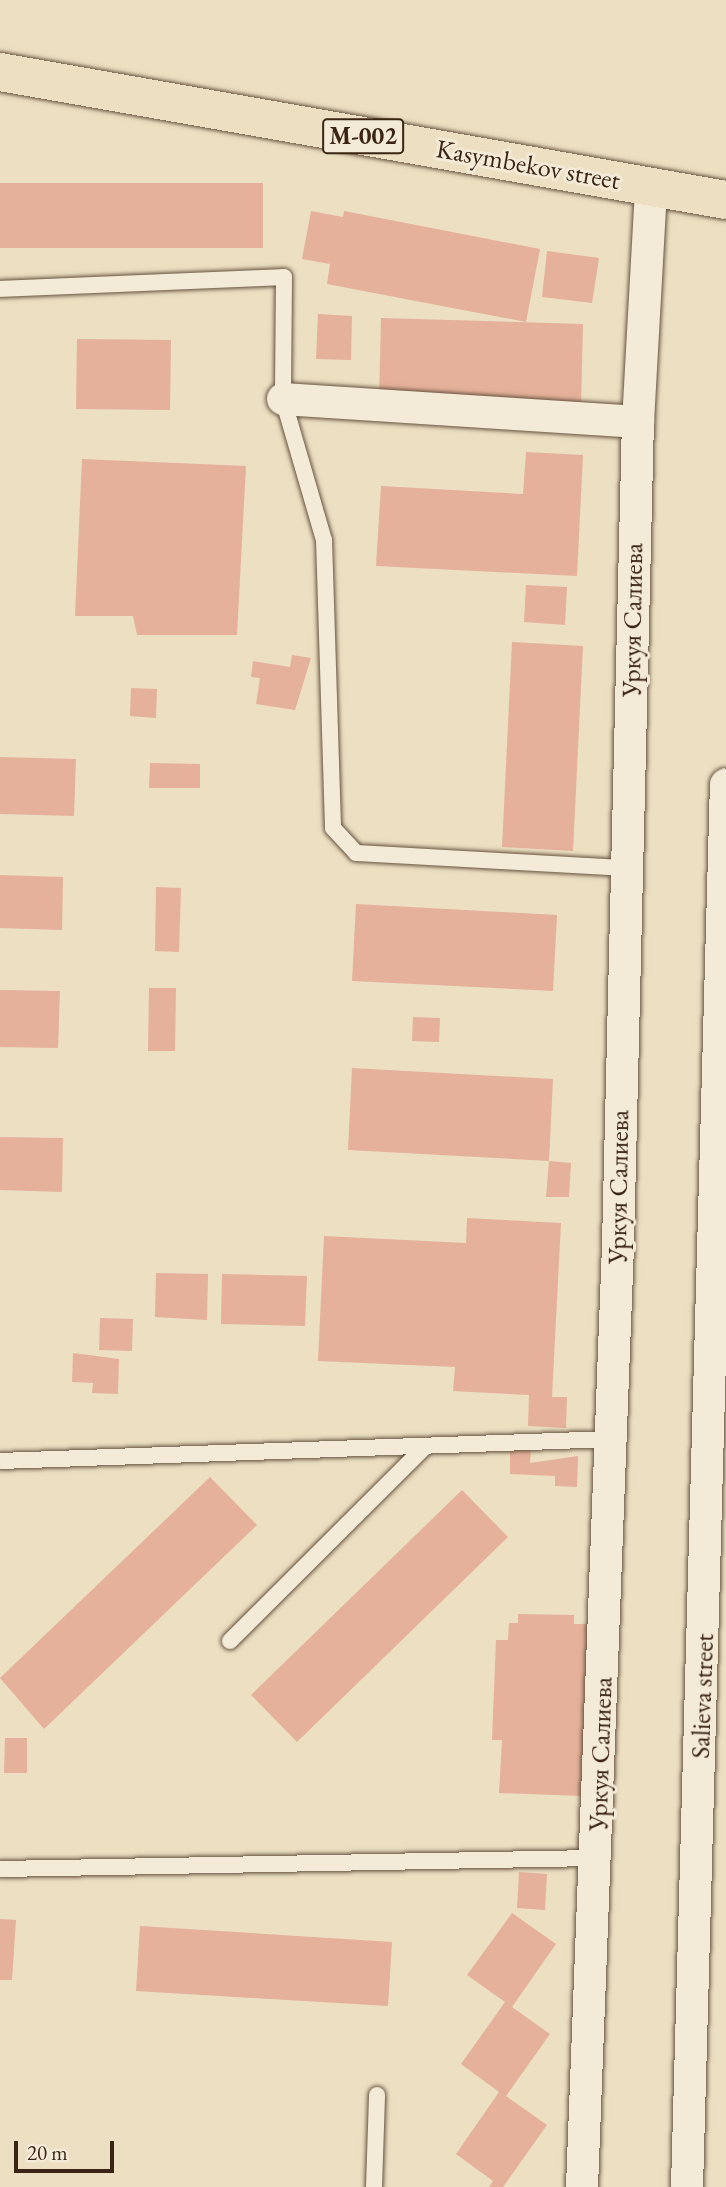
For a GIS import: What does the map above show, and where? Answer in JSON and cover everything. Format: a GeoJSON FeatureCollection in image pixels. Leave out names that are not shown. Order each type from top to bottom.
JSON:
{"type":"FeatureCollection","features":[{"type":"Feature","properties":{"kind":"highway","name":"Kasymbekov street"},"geometry":{"type":"LineString","coordinates":[[0,72],[726,200]]}},
{"type":"Feature","properties":{"kind":"street","name":"Уркуя Салиева"},"geometry":{"type":"LineString","coordinates":[[582,2187],[612,1439],[638,422],[651,187]]}},
{"type":"Feature","properties":{"kind":"street"},"geometry":{"type":"LineString","coordinates":[[283,399],[638,422]]}},
{"type":"Feature","properties":{"kind":"street","name":"Salieva street"},"geometry":{"type":"LineString","coordinates":[[687,2187],[724,1040],[726,785]]}},
{"type":"Feature","properties":{"kind":"lane"},"geometry":{"type":"LineString","coordinates":[[0,289],[284,277],[283,399],[324,540],[333,828],[356,853],[628,868]]}},
{"type":"Feature","properties":{"kind":"lane"},"geometry":{"type":"LineString","coordinates":[[0,1461],[612,1439]]}},
{"type":"Feature","properties":{"kind":"lane"},"geometry":{"type":"LineString","coordinates":[[230,1642],[426,1446]]}},
{"type":"Feature","properties":{"kind":"lane"},"geometry":{"type":"LineString","coordinates":[[0,1869],[596,1858]]}},
{"type":"Feature","properties":{"kind":"lane"},"geometry":{"type":"LineString","coordinates":[[374,2187],[377,2095]]}},
{"type":"Feature","properties":{"kind":"building"},"geometry":{"type":"Polygon","coordinates":[[[0,183],[263,183],[263,248],[0,248],[0,183]]]}},
{"type":"Feature","properties":{"kind":"building"},"geometry":{"type":"Polygon","coordinates":[[[311,211],[343,217],[344,211],[540,249],[526,322],[327,284],[330,264],[302,259],[311,211]]]}},
{"type":"Feature","properties":{"kind":"building"},"geometry":{"type":"Polygon","coordinates":[[[547,251],[599,258],[592,303],[542,297],[547,251]]]}},
{"type":"Feature","properties":{"kind":"building"},"geometry":{"type":"Polygon","coordinates":[[[318,314],[352,316],[351,360],[316,359],[318,314]]]}},
{"type":"Feature","properties":{"kind":"building"},"geometry":{"type":"Polygon","coordinates":[[[381,318],[583,324],[581,407],[379,400],[381,318]]]}},
{"type":"Feature","properties":{"kind":"building"},"geometry":{"type":"Polygon","coordinates":[[[77,339],[171,340],[170,410],[76,409],[77,339]]]}},
{"type":"Feature","properties":{"kind":"building"},"geometry":{"type":"Polygon","coordinates":[[[526,452],[583,455],[577,576],[376,566],[381,486],[523,494],[526,452]]]}},
{"type":"Feature","properties":{"kind":"building"},"geometry":{"type":"Polygon","coordinates":[[[82,459],[246,466],[237,635],[137,635],[133,616],[75,616],[82,459]]]}},
{"type":"Feature","properties":{"kind":"building"},"geometry":{"type":"Polygon","coordinates":[[[526,585],[567,587],[565,625],[524,622],[526,585]]]}},
{"type":"Feature","properties":{"kind":"building"},"geometry":{"type":"Polygon","coordinates":[[[512,642],[583,646],[573,851],[502,847],[512,642]]]}},
{"type":"Feature","properties":{"kind":"building"},"geometry":{"type":"Polygon","coordinates":[[[292,655],[311,658],[295,710],[256,704],[260,678],[251,677],[253,661],[290,667],[292,655]]]}},
{"type":"Feature","properties":{"kind":"building"},"geometry":{"type":"Polygon","coordinates":[[[131,688],[157,689],[156,718],[130,716],[131,688]]]}},
{"type":"Feature","properties":{"kind":"building"},"geometry":{"type":"Polygon","coordinates":[[[0,757],[76,759],[74,816],[0,814],[0,757]]]}},
{"type":"Feature","properties":{"kind":"building"},"geometry":{"type":"Polygon","coordinates":[[[150,763],[200,764],[200,788],[149,788],[150,763]]]}},
{"type":"Feature","properties":{"kind":"building"},"geometry":{"type":"Polygon","coordinates":[[[0,875],[63,877],[62,930],[0,928],[0,875]]]}},
{"type":"Feature","properties":{"kind":"building"},"geometry":{"type":"Polygon","coordinates":[[[156,887],[181,888],[179,952],[155,951],[156,887]]]}},
{"type":"Feature","properties":{"kind":"building"},"geometry":{"type":"Polygon","coordinates":[[[356,904],[557,915],[553,991],[352,981],[356,904]]]}},
{"type":"Feature","properties":{"kind":"building"},"geometry":{"type":"Polygon","coordinates":[[[149,988],[176,988],[175,1051],[148,1051],[149,988]]]}},
{"type":"Feature","properties":{"kind":"building"},"geometry":{"type":"Polygon","coordinates":[[[0,990],[60,991],[58,1048],[0,1047],[0,990]]]}},
{"type":"Feature","properties":{"kind":"building"},"geometry":{"type":"Polygon","coordinates":[[[413,1017],[440,1018],[439,1042],[412,1041],[413,1017]]]}},
{"type":"Feature","properties":{"kind":"building"},"geometry":{"type":"Polygon","coordinates":[[[352,1068],[553,1079],[549,1161],[348,1150],[352,1068]]]}},
{"type":"Feature","properties":{"kind":"building"},"geometry":{"type":"Polygon","coordinates":[[[0,1137],[63,1138],[62,1192],[0,1190],[0,1137]]]}},
{"type":"Feature","properties":{"kind":"building"},"geometry":{"type":"Polygon","coordinates":[[[549,1161],[571,1163],[569,1197],[546,1197],[549,1161]]]}},
{"type":"Feature","properties":{"kind":"building"},"geometry":{"type":"Polygon","coordinates":[[[467,1218],[561,1223],[552,1397],[567,1397],[566,1428],[528,1426],[529,1395],[453,1391],[455,1367],[318,1361],[324,1236],[466,1243],[467,1218]]]}},
{"type":"Feature","properties":{"kind":"building"},"geometry":{"type":"Polygon","coordinates":[[[156,1273],[208,1274],[207,1320],[155,1317],[156,1273]]]}},
{"type":"Feature","properties":{"kind":"building"},"geometry":{"type":"Polygon","coordinates":[[[222,1274],[307,1276],[305,1326],[221,1324],[222,1274]]]}},
{"type":"Feature","properties":{"kind":"building"},"geometry":{"type":"Polygon","coordinates":[[[100,1318],[133,1319],[132,1351],[99,1350],[100,1318]]]}},
{"type":"Feature","properties":{"kind":"building"},"geometry":{"type":"Polygon","coordinates":[[[73,1353],[119,1359],[118,1394],[92,1393],[93,1383],[72,1382],[73,1353]]]}},
{"type":"Feature","properties":{"kind":"building"},"geometry":{"type":"Polygon","coordinates":[[[510,1449],[531,1450],[530,1463],[578,1456],[577,1487],[555,1486],[555,1476],[510,1474],[510,1449]]]}},
{"type":"Feature","properties":{"kind":"building"},"geometry":{"type":"Polygon","coordinates":[[[210,1477],[257,1525],[44,1729],[0,1678],[210,1477]]]}},
{"type":"Feature","properties":{"kind":"building"},"geometry":{"type":"Polygon","coordinates":[[[462,1490],[508,1537],[297,1742],[251,1695],[462,1490]]]}},
{"type":"Feature","properties":{"kind":"building"},"geometry":{"type":"Polygon","coordinates":[[[518,1614],[574,1615],[574,1624],[589,1624],[582,1796],[499,1793],[502,1740],[492,1740],[496,1640],[508,1640],[509,1623],[518,1623],[518,1614]]]}},
{"type":"Feature","properties":{"kind":"building"},"geometry":{"type":"Polygon","coordinates":[[[5,1738],[27,1738],[27,1773],[4,1773],[5,1738]]]}},
{"type":"Feature","properties":{"kind":"building"},"geometry":{"type":"Polygon","coordinates":[[[519,1872],[547,1874],[545,1910],[517,1908],[519,1872]]]}},
{"type":"Feature","properties":{"kind":"building"},"geometry":{"type":"Polygon","coordinates":[[[512,1913],[556,1944],[512,2007],[550,2034],[506,2096],[547,2125],[503,2187],[489,2187],[493,2181],[456,2154],[499,2092],[461,2064],[505,2002],[467,1975],[512,1913]]]}},
{"type":"Feature","properties":{"kind":"building"},"geometry":{"type":"Polygon","coordinates":[[[0,1919],[16,1920],[12,1980],[0,1980],[0,1919]]]}},
{"type":"Feature","properties":{"kind":"building"},"geometry":{"type":"Polygon","coordinates":[[[140,1926],[392,1942],[388,2006],[136,1991],[140,1926]]]}}]}
